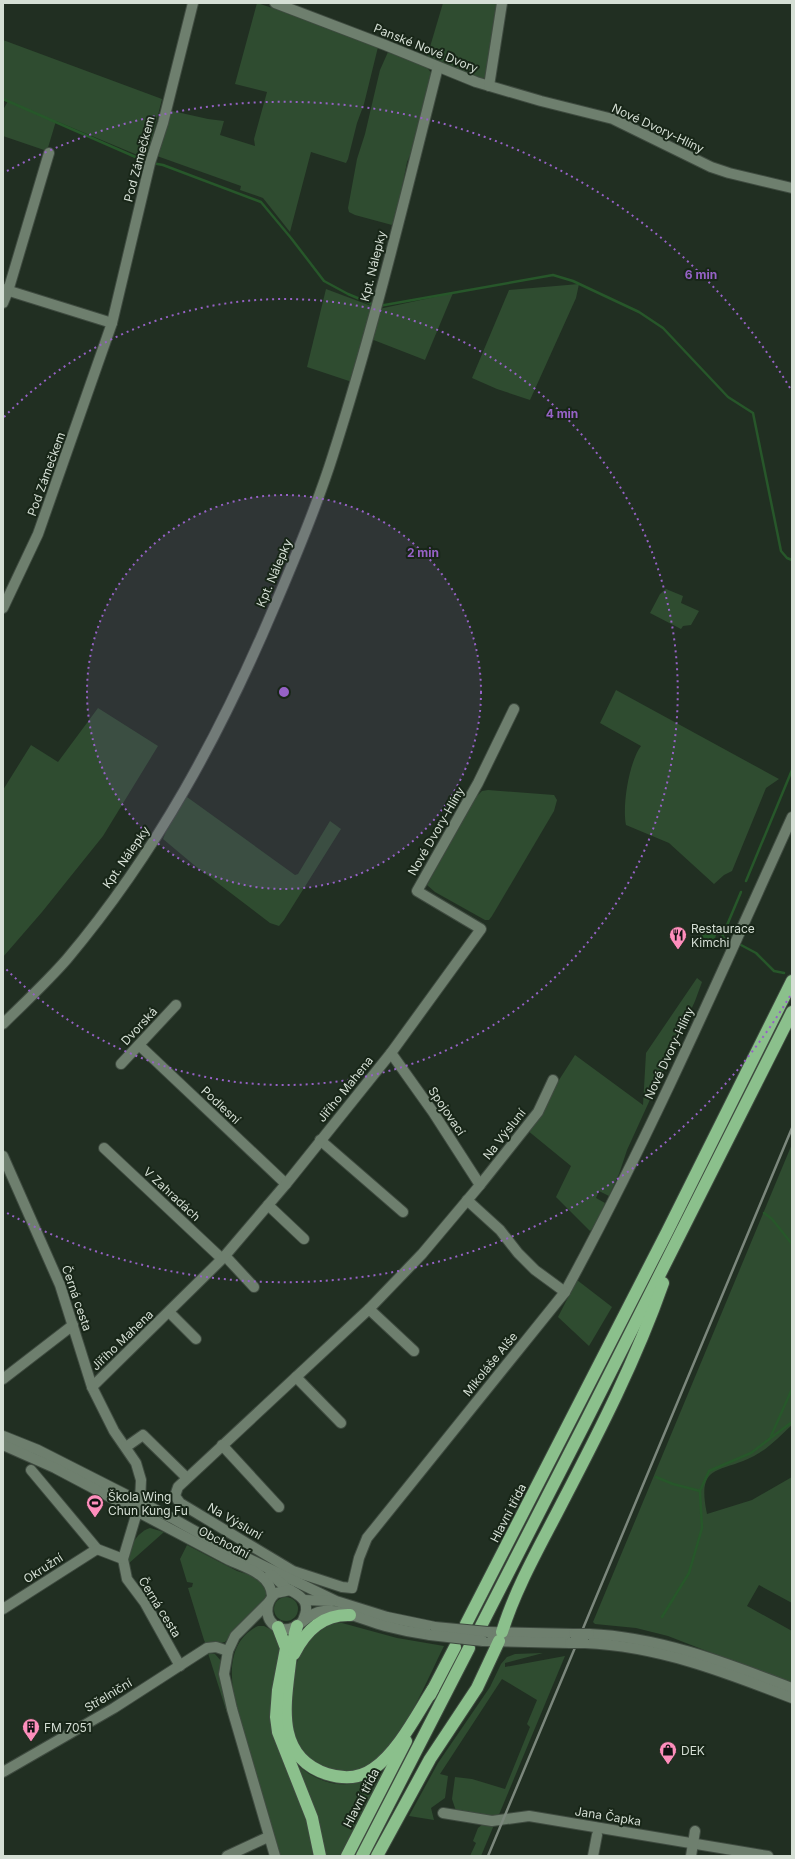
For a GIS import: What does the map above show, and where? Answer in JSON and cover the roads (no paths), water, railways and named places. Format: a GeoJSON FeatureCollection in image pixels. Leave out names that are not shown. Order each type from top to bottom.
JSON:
{"type":"FeatureCollection","features":[{"type":"Feature","properties":{"kind":"highway","name":"Hlavní třída"},"geometry":{"type":"LineString","coordinates":[[466,1624],[667,1232],[792,981]]}},
{"type":"Feature","properties":{"kind":"highway"},"geometry":{"type":"LineString","coordinates":[[484,1633],[792,1012]]}},
{"type":"Feature","properties":{"kind":"highway"},"geometry":{"type":"LineString","coordinates":[[377,1856],[430,1759],[477,1688],[501,1637],[515,1595],[601,1428],[632,1363],[657,1300],[679,1238]]}},
{"type":"Feature","properties":{"kind":"highway"},"geometry":{"type":"LineString","coordinates":[[290,1669],[295,1653],[304,1636],[312,1628],[322,1620],[332,1616],[350,1616]]}},
{"type":"Feature","properties":{"kind":"highway"},"geometry":{"type":"LineString","coordinates":[[300,1623],[292,1645],[285,1718],[287,1731],[300,1758],[309,1766],[323,1773],[339,1778],[353,1777],[370,1771],[382,1762],[398,1743],[433,1689]]}},
{"type":"Feature","properties":{"kind":"highway"},"geometry":{"type":"LineString","coordinates":[[275,1625],[286,1648],[278,1690],[276,1717],[278,1732],[312,1818],[320,1856]]}},
{"type":"Feature","properties":{"kind":"highway","name":"Hlavní třída"},"geometry":{"type":"LineString","coordinates":[[347,1856],[455,1647]]}},
{"type":"Feature","properties":{"kind":"highway"},"geometry":{"type":"LineString","coordinates":[[362,1856],[469,1648]]}},
{"type":"Feature","properties":{"kind":"street","name":"Pod Zámečkem"},"geometry":{"type":"LineString","coordinates":[[3,608],[38,534],[112,323],[150,162],[163,122],[193,3]]}},
{"type":"Feature","properties":{"kind":"street","name":"Panské Nové Dvory"},"geometry":{"type":"LineString","coordinates":[[275,3],[489,86],[502,3]]}},
{"type":"Feature","properties":{"kind":"street","name":"Kpt. Nálepky"},"geometry":{"type":"LineString","coordinates":[[3,1024],[66,960],[135,871],[165,824],[214,739],[248,669],[302,541],[332,458],[377,305],[438,67]]}},
{"type":"Feature","properties":{"kind":"street","name":"Nové Dvory-Hlíny"},"geometry":{"type":"LineString","coordinates":[[489,86],[540,101],[613,119],[711,167],[729,173],[792,188]]}},
{"type":"Feature","properties":{"kind":"street"},"geometry":{"type":"LineString","coordinates":[[3,303],[49,153]]}},
{"type":"Feature","properties":{"kind":"street"},"geometry":{"type":"LineString","coordinates":[[6,290],[112,323]]}},
{"type":"Feature","properties":{"kind":"street","name":"Nové Dvory-Hlíny"},"geometry":{"type":"LineString","coordinates":[[391,1053],[481,929],[417,891],[478,783],[514,709]]}},
{"type":"Feature","properties":{"kind":"street","name":"Nové Dvory-Hlíny"},"geometry":{"type":"LineString","coordinates":[[639,1148],[792,817]]}},
{"type":"Feature","properties":{"kind":"street","name":"Dvorská"},"geometry":{"type":"LineString","coordinates":[[121,1064],[176,1005]]}},
{"type":"Feature","properties":{"kind":"street","name":"Podlesní"},"geometry":{"type":"LineString","coordinates":[[139,1045],[286,1184]]}},
{"type":"Feature","properties":{"kind":"street","name":"Jiřího Mahena"},"geometry":{"type":"LineString","coordinates":[[92,1387],[170,1312],[223,1258],[286,1184],[391,1053]]}},
{"type":"Feature","properties":{"kind":"street","name":"Spojovací"},"geometry":{"type":"LineString","coordinates":[[391,1053],[433,1112],[480,1185]]}},
{"type":"Feature","properties":{"kind":"street","name":"Na Výsluní"},"geometry":{"type":"LineString","coordinates":[[352,1588],[342,1587],[293,1571],[180,1503],[175,1496],[175,1493],[178,1487],[187,1478],[369,1309],[422,1254],[480,1185],[538,1112],[553,1080]]}},
{"type":"Feature","properties":{"kind":"street","name":"Jiřího Mahena"},"geometry":{"type":"LineString","coordinates":[[320,1140],[403,1212]]}},
{"type":"Feature","properties":{"kind":"street","name":"V Zahradách"},"geometry":{"type":"LineString","coordinates":[[104,1148],[220,1257],[223,1258]]}},
{"type":"Feature","properties":{"kind":"street","name":"Mikoláše Alše"},"geometry":{"type":"LineString","coordinates":[[352,1588],[359,1558],[367,1538],[565,1292],[639,1148]]}},
{"type":"Feature","properties":{"kind":"street","name":"Černá cesta"},"geometry":{"type":"LineString","coordinates":[[3,1156],[60,1285],[92,1387],[114,1431],[136,1463],[141,1480],[139,1506],[123,1559],[127,1579],[145,1602],[180,1666]]}},
{"type":"Feature","properties":{"kind":"street"},"geometry":{"type":"LineString","coordinates":[[467,1200],[500,1230],[518,1253],[535,1270],[565,1292]]}},
{"type":"Feature","properties":{"kind":"street"},"geometry":{"type":"LineString","coordinates":[[268,1205],[304,1239]]}},
{"type":"Feature","properties":{"kind":"street"},"geometry":{"type":"LineString","coordinates":[[223,1258],[228,1259],[254,1287]]}},
{"type":"Feature","properties":{"kind":"street"},"geometry":{"type":"LineString","coordinates":[[369,1309],[414,1351]]}},
{"type":"Feature","properties":{"kind":"street","name":"Jiřího Mahena"},"geometry":{"type":"LineString","coordinates":[[170,1312],[196,1339]]}},
{"type":"Feature","properties":{"kind":"street"},"geometry":{"type":"LineString","coordinates":[[3,1379],[73,1325]]}},
{"type":"Feature","properties":{"kind":"street"},"geometry":{"type":"LineString","coordinates":[[296,1377],[341,1423]]}},
{"type":"Feature","properties":{"kind":"street"},"geometry":{"type":"LineString","coordinates":[[126,1447],[143,1435],[187,1478]]}},
{"type":"Feature","properties":{"kind":"street","name":"Obchodní"},"geometry":{"type":"LineString","coordinates":[[3,1436],[38,1450],[261,1575],[270,1585],[270,1599]]}},
{"type":"Feature","properties":{"kind":"street","name":"Obchodní"},"geometry":{"type":"LineString","coordinates":[[3,1445],[139,1506],[254,1562]]}},
{"type":"Feature","properties":{"kind":"street"},"geometry":{"type":"LineString","coordinates":[[222,1445],[279,1507]]}},
{"type":"Feature","properties":{"kind":"street"},"geometry":{"type":"LineString","coordinates":[[31,1470],[97,1549],[123,1559]]}},
{"type":"Feature","properties":{"kind":"street","name":"Okružní"},"geometry":{"type":"LineString","coordinates":[[3,1609],[97,1549]]}},
{"type":"Feature","properties":{"kind":"street"},"geometry":{"type":"LineString","coordinates":[[254,1562],[336,1601],[433,1631]]}},
{"type":"Feature","properties":{"kind":"street"},"geometry":{"type":"LineString","coordinates":[[254,1562],[304,1600],[306,1610],[300,1623]]}},
{"type":"Feature","properties":{"kind":"street"},"geometry":{"type":"LineString","coordinates":[[275,1856],[268,1837],[225,1682],[224,1668],[228,1651],[235,1636],[270,1599],[280,1591],[290,1590]]}},
{"type":"Feature","properties":{"kind":"street"},"geometry":{"type":"LineString","coordinates":[[270,1599],[268,1616],[275,1625]]}},
{"type":"Feature","properties":{"kind":"street"},"geometry":{"type":"LineString","coordinates":[[304,1600],[336,1601]]}},
{"type":"Feature","properties":{"kind":"street"},"geometry":{"type":"LineString","coordinates":[[245,1626],[260,1621],[288,1629],[300,1623],[314,1612],[323,1610],[393,1628],[484,1633],[501,1637],[572,1639],[633,1638],[676,1647],[792,1688]]}},
{"type":"Feature","properties":{"kind":"street"},"geometry":{"type":"LineString","coordinates":[[587,1638],[673,1656],[792,1698]]}},
{"type":"Feature","properties":{"kind":"street","name":"Střelniční"},"geometry":{"type":"LineString","coordinates":[[3,1772],[114,1708],[207,1648],[216,1647],[228,1651]]}},
{"type":"Feature","properties":{"kind":"street","name":"Jana Čapka"},"geometry":{"type":"LineString","coordinates":[[443,1814],[492,1821],[529,1816],[768,1856]]}},
{"type":"Feature","properties":{"kind":"street"},"geometry":{"type":"LineString","coordinates":[[691,1856],[695,1831]]}},
{"type":"Feature","properties":{"kind":"street"},"geometry":{"type":"LineString","coordinates":[[593,1856],[597,1835]]}},
{"type":"Feature","properties":{"kind":"street"},"geometry":{"type":"LineString","coordinates":[[227,1856],[268,1837]]}},
{"type":"Feature","properties":{"kind":"waterway"},"geometry":{"type":"LineString","coordinates":[[3,99],[147,162]]}},
{"type":"Feature","properties":{"kind":"waterway"},"geometry":{"type":"LineString","coordinates":[[152,163],[163,165],[261,202],[324,281],[348,294],[374,305]]}},
{"type":"Feature","properties":{"kind":"waterway"},"geometry":{"type":"LineString","coordinates":[[379,306],[553,275],[573,281],[639,312],[663,328],[728,397],[753,413],[781,551],[787,558],[792,560]]}},
{"type":"Feature","properties":{"kind":"waterway"},"geometry":{"type":"LineString","coordinates":[[746,881],[792,770]]}},
{"type":"Feature","properties":{"kind":"waterway"},"geometry":{"type":"LineString","coordinates":[[731,941],[722,937],[741,892]]}},
{"type":"Feature","properties":{"kind":"waterway"},"geometry":{"type":"LineString","coordinates":[[741,945],[756,953],[774,971],[784,973]]}},
{"type":"Feature","properties":{"kind":"waterway"},"geometry":{"type":"LineString","coordinates":[[764,1213],[772,1219],[792,1244]]}},
{"type":"Feature","properties":{"kind":"waterway"},"geometry":{"type":"LineString","coordinates":[[771,1436],[792,1389]]}},
{"type":"Feature","properties":{"kind":"waterway"},"geometry":{"type":"LineString","coordinates":[[662,1617],[689,1573],[702,1528],[700,1491],[709,1471],[751,1453],[792,1422]]}},
{"type":"Feature","properties":{"kind":"waterway"},"geometry":{"type":"LineString","coordinates":[[656,1477],[673,1484],[700,1491]]}},
{"type":"Feature","properties":{"kind":"railway"},"geometry":{"type":"LineString","coordinates":[[488,1856],[792,1128]]}},
{"type":"Feature","properties":{"kind":"place","name":"Restaurace Kimchi"},"geometry":{"type":"Point","coordinates":[678,950]}},
{"type":"Feature","properties":{"kind":"place","name":"Škola Wing Chun Kung Fu"},"geometry":{"type":"Point","coordinates":[95,1518]}},
{"type":"Feature","properties":{"kind":"place","name":"FM 7051"},"geometry":{"type":"Point","coordinates":[31,1742]}},
{"type":"Feature","properties":{"kind":"place","name":"DEK"},"geometry":{"type":"Point","coordinates":[668,1765]}}]}
